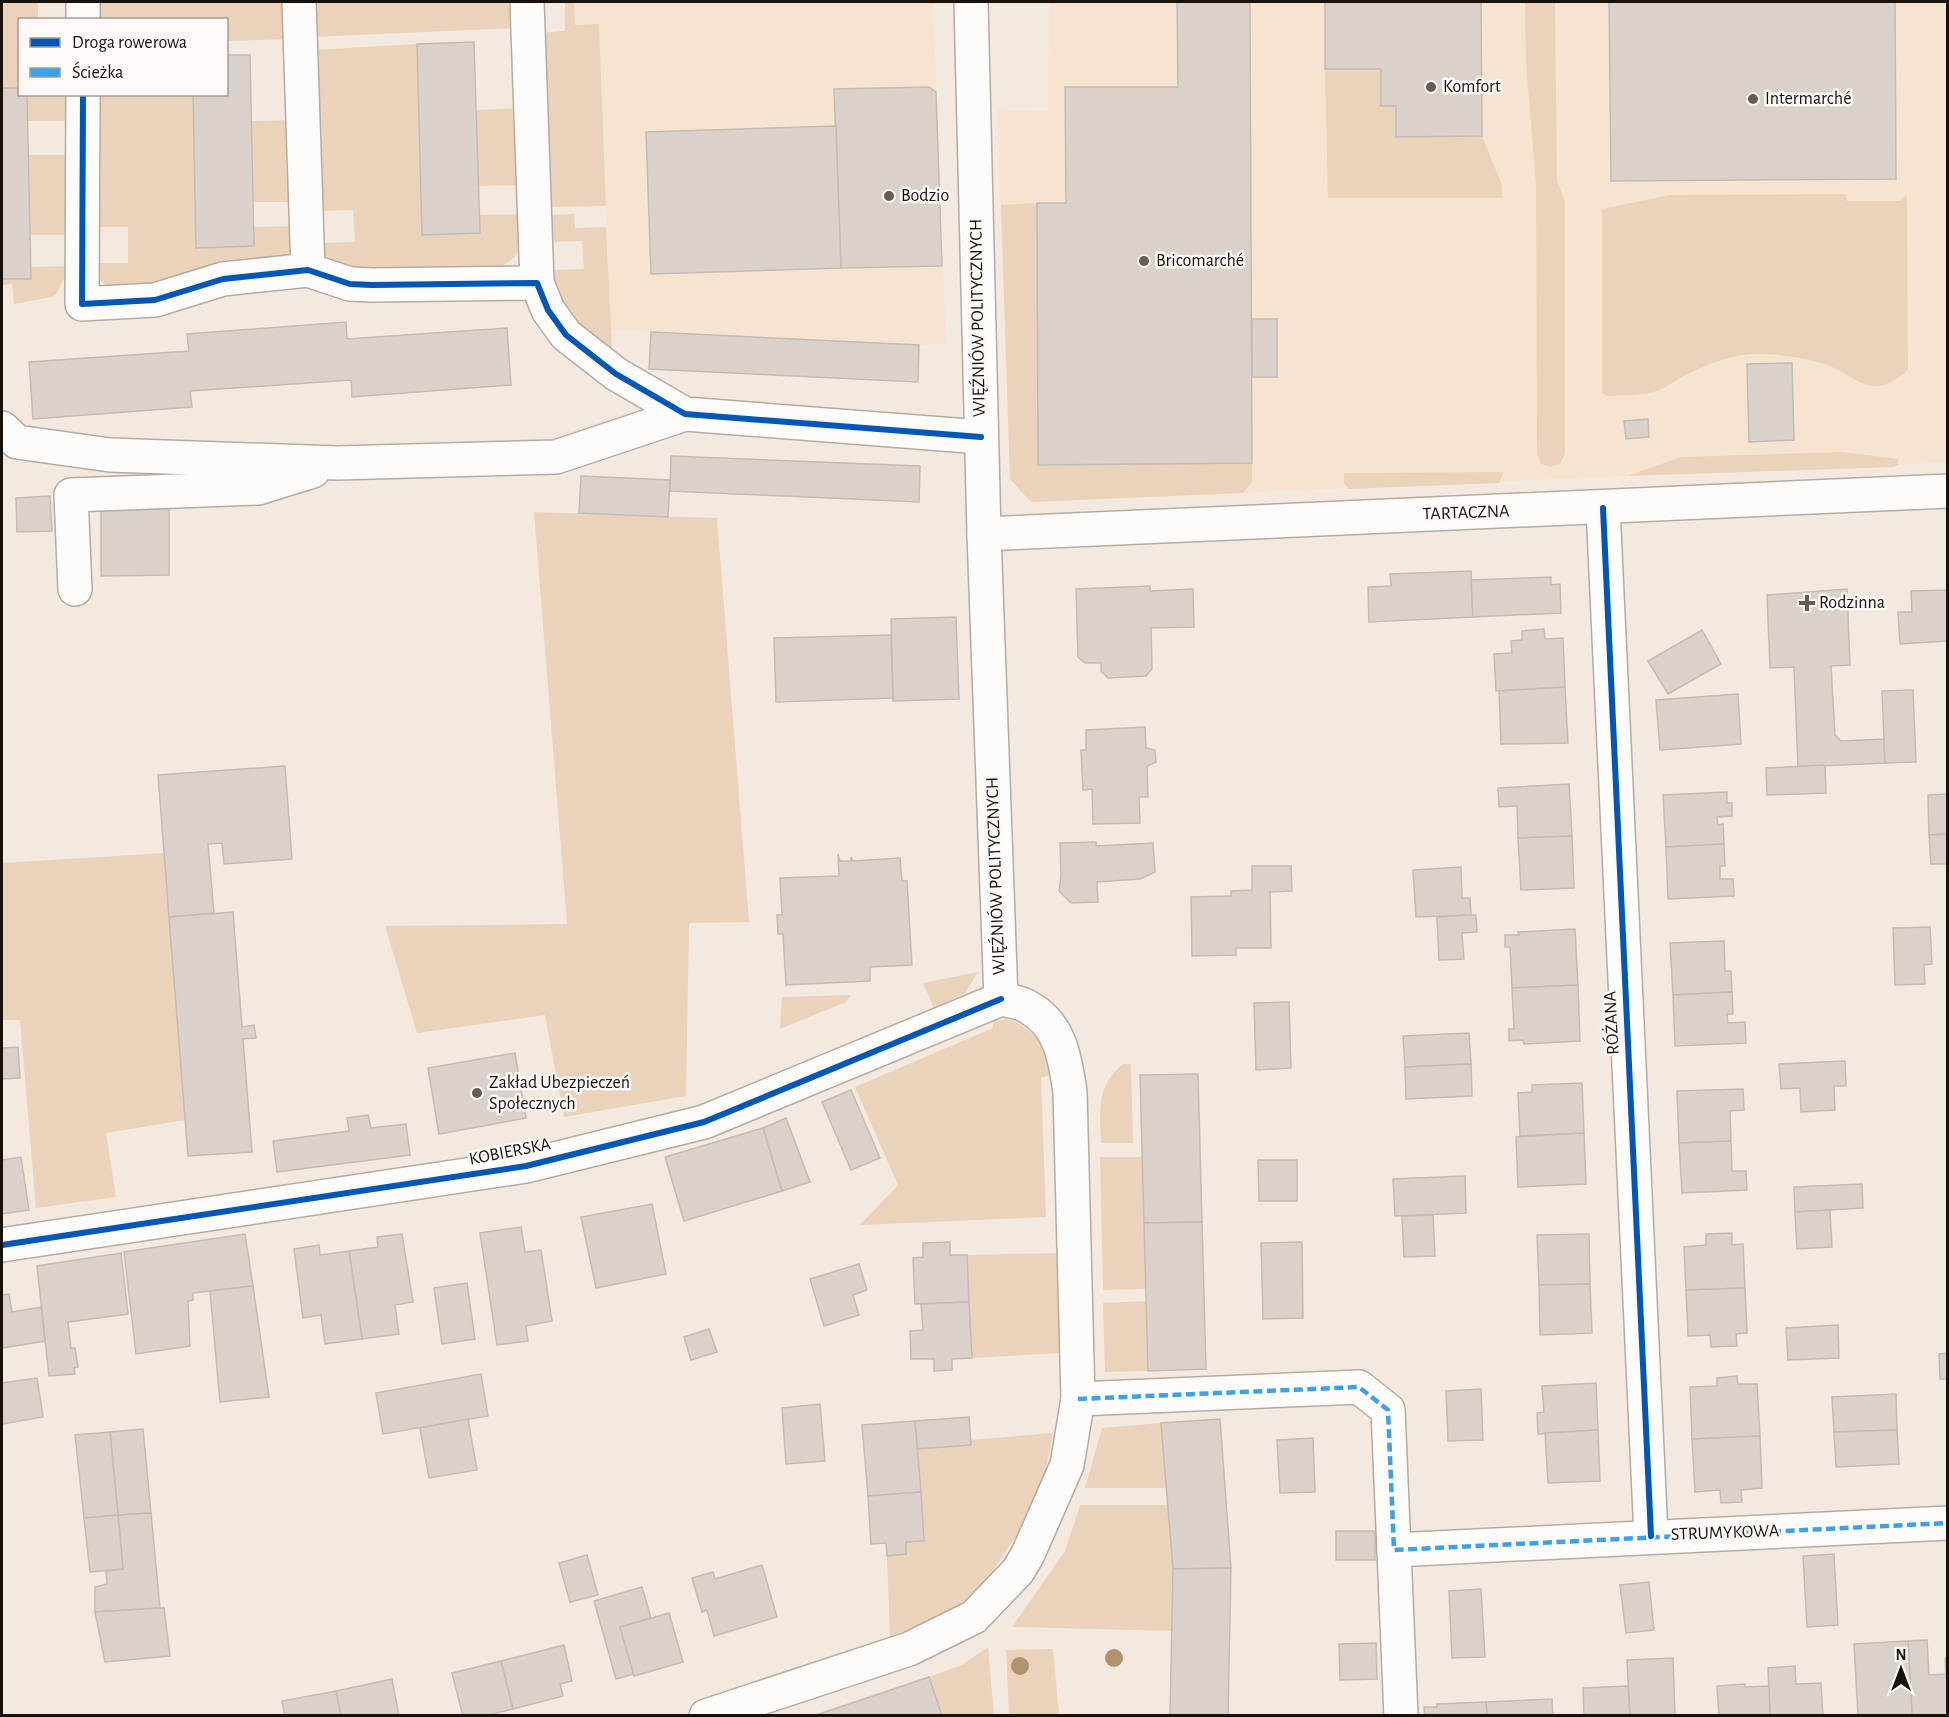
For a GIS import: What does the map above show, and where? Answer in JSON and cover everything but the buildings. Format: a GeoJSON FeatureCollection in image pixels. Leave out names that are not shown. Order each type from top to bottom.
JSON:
{"type":"FeatureCollection","features":[{"type":"Feature","properties":{"kind":"street"},"geometry":{"type":"LineString","coordinates":[[83,2],[83,18]]}},
{"type":"Feature","properties":{"kind":"street"},"geometry":{"type":"LineString","coordinates":[[299,2],[308,270]]}},
{"type":"Feature","properties":{"kind":"street"},"geometry":{"type":"LineString","coordinates":[[527,2],[537,284],[548,310],[566,335],[616,374],[685,414]]}},
{"type":"Feature","properties":{"kind":"street","name":"WIĘŹNIÓW POLITYCZNYCH"},"geometry":{"type":"LineString","coordinates":[[706,1716],[909,1649],[974,1617],[1018,1571],[1028,1554],[1067,1465],[1078,1399],[1070,1092],[1063,1048],[1050,1027],[1028,1006],[1001,999],[981,437],[972,2]]}},
{"type":"Feature","properties":{"kind":"street"},"geometry":{"type":"LineString","coordinates":[[83,96],[82,304],[155,300],[223,279],[308,270],[350,284],[361,285],[537,284]]}},
{"type":"Feature","properties":{"kind":"street"},"geometry":{"type":"LineString","coordinates":[[2,428],[17,442],[110,455],[337,463],[556,457],[685,414],[981,437]]}},
{"type":"Feature","properties":{"kind":"street"},"geometry":{"type":"LineString","coordinates":[[75,589],[71,495],[258,488],[337,463]]}},
{"type":"Feature","properties":{"kind":"street","name":"TARTACZNA"},"geometry":{"type":"LineString","coordinates":[[984,534],[1947,491]]}},
{"type":"Feature","properties":{"kind":"street","name":"RÓŻANA"},"geometry":{"type":"LineString","coordinates":[[1603,508],[1651,1536]]}},
{"type":"Feature","properties":{"kind":"street","name":"KOBIERSKA"},"geometry":{"type":"LineString","coordinates":[[2,1245],[526,1166],[704,1122],[1001,999]]}},
{"type":"Feature","properties":{"kind":"street"},"geometry":{"type":"LineString","coordinates":[[1078,1399],[1359,1387],[1388,1410],[1401,1716]]}},
{"type":"Feature","properties":{"kind":"street","name":"STRUMYKOWA"},"geometry":{"type":"LineString","coordinates":[[1394,1550],[1947,1523]]}},
{"type":"Feature","properties":{"kind":"shaded area"},"geometry":{"type":"Polygon","coordinates":[[[2,2],[38,2],[38,18],[18,18],[18,88],[2,88],[2,2]]]}},
{"type":"Feature","properties":{"kind":"shaded area"},"geometry":{"type":"Polygon","coordinates":[[[90,2],[289,2],[290,39],[228,41],[228,18],[90,18],[90,2]]]}},
{"type":"Feature","properties":{"kind":"shaded area"},"geometry":{"type":"Polygon","coordinates":[[[311,2],[517,2],[518,28],[312,37],[311,2]]]}},
{"type":"Feature","properties":{"kind":"shaded area"},"geometry":{"type":"Polygon","coordinates":[[[565,2],[574,2],[575,25],[599,24],[606,206],[547,207],[539,33],[565,31],[565,2]]]}},
{"type":"Feature","properties":{"kind":"shaded area"},"geometry":{"type":"Polygon","coordinates":[[[574,2],[933,2],[946,344],[919,345],[611,330],[599,25],[575,25],[574,2]]]}},
{"type":"Feature","properties":{"kind":"shaded area"},"geometry":{"type":"Polygon","coordinates":[[[1049,2],[1947,2],[1947,462],[1893,467],[1031,502],[1010,479],[997,110],[1048,111],[1049,2]]]}},
{"type":"Feature","properties":{"kind":"shaded area"},"geometry":{"type":"Polygon","coordinates":[[[1525,2],[1555,2],[1557,181],[1565,201],[1565,453],[1560,464],[1550,467],[1541,464],[1537,454],[1536,184],[1526,63],[1525,2]]]}},
{"type":"Feature","properties":{"kind":"shaded area"},"geometry":{"type":"Polygon","coordinates":[[[417,44],[422,234],[479,233],[479,215],[526,214],[521,247],[512,259],[497,268],[346,268],[329,259],[321,248],[320,243],[355,242],[353,210],[318,211],[313,50],[417,44]]]}},
{"type":"Feature","properties":{"kind":"shaded area"},"geometry":{"type":"Polygon","coordinates":[[[1325,69],[1381,69],[1396,106],[1396,137],[1482,136],[1502,185],[1502,198],[1328,198],[1325,69]]]}},
{"type":"Feature","properties":{"kind":"shaded area"},"geometry":{"type":"Polygon","coordinates":[[[27,96],[69,96],[69,121],[28,121],[27,96]]]}},
{"type":"Feature","properties":{"kind":"shaded area"},"geometry":{"type":"Polygon","coordinates":[[[91,96],[193,96],[196,247],[253,246],[253,227],[296,226],[293,252],[284,262],[154,291],[107,286],[99,279],[93,263],[128,263],[128,227],[93,227],[91,96]]]}},
{"type":"Feature","properties":{"kind":"shaded area"},"geometry":{"type":"Polygon","coordinates":[[[521,108],[523,185],[478,186],[476,110],[521,108]]]}},
{"type":"Feature","properties":{"kind":"shaded area"},"geometry":{"type":"Polygon","coordinates":[[[294,120],[296,202],[253,202],[251,121],[294,120]]]}},
{"type":"Feature","properties":{"kind":"shaded area"},"geometry":{"type":"Polygon","coordinates":[[[29,155],[69,155],[71,235],[30,235],[29,155]]]}},
{"type":"Feature","properties":{"kind":"shaded area"},"geometry":{"type":"Polygon","coordinates":[[[1846,194],[1847,201],[1900,201],[1906,195],[1908,370],[1895,380],[1874,386],[1818,362],[1788,356],[1755,354],[1712,363],[1653,392],[1607,396],[1602,393],[1602,209],[1670,195],[1846,194]]]}},
{"type":"Feature","properties":{"kind":"shaded area"},"geometry":{"type":"Polygon","coordinates":[[[1037,203],[1038,464],[1252,463],[1252,482],[1243,493],[1031,502],[1010,479],[1001,205],[1037,203]]]}},
{"type":"Feature","properties":{"kind":"shaded area"},"geometry":{"type":"Polygon","coordinates":[[[574,214],[575,228],[606,227],[612,349],[588,332],[572,316],[560,297],[549,270],[584,269],[582,241],[548,242],[546,215],[574,214]]]}},
{"type":"Feature","properties":{"kind":"shaded area"},"geometry":{"type":"Polygon","coordinates":[[[71,266],[56,294],[52,297],[14,304],[12,284],[2,285],[2,279],[30,279],[30,267],[71,266]]]}},
{"type":"Feature","properties":{"kind":"shaded area"},"geometry":{"type":"Polygon","coordinates":[[[1842,452],[1898,459],[1898,465],[1628,476],[1681,457],[1842,452]]]}},
{"type":"Feature","properties":{"kind":"shaded area"},"geometry":{"type":"Polygon","coordinates":[[[1504,472],[1499,483],[1349,489],[1344,483],[1344,473],[1504,472]]]}},
{"type":"Feature","properties":{"kind":"shaded area"},"geometry":{"type":"Polygon","coordinates":[[[534,512],[717,518],[749,922],[689,923],[686,1096],[564,1117],[545,1015],[417,1033],[385,926],[567,924],[534,512]]]}},
{"type":"Feature","properties":{"kind":"shaded area"},"geometry":{"type":"Polygon","coordinates":[[[164,853],[185,1120],[106,1133],[116,1197],[36,1208],[20,1020],[2,1020],[2,863],[164,853]]]}},
{"type":"Feature","properties":{"kind":"shaded area"},"geometry":{"type":"Polygon","coordinates":[[[978,972],[965,993],[934,1008],[923,983],[978,972]]]}},
{"type":"Feature","properties":{"kind":"shaded area"},"geometry":{"type":"Polygon","coordinates":[[[851,995],[846,1002],[780,1029],[782,997],[851,995]]]}},
{"type":"Feature","properties":{"kind":"shaded area"},"geometry":{"type":"Polygon","coordinates":[[[1008,1019],[1033,1034],[1048,1057],[1054,1075],[1041,1077],[1046,1217],[860,1225],[898,1185],[855,1087],[993,1028],[993,1021],[1008,1019]]]}},
{"type":"Feature","properties":{"kind":"shaded area"},"geometry":{"type":"Polygon","coordinates":[[[1123,1064],[1131,1064],[1133,1143],[1101,1143],[1100,1110],[1104,1090],[1114,1072],[1123,1064]]]}},
{"type":"Feature","properties":{"kind":"shaded area"},"geometry":{"type":"Polygon","coordinates":[[[1100,1157],[1142,1157],[1146,1289],[1103,1290],[1100,1157]]]}},
{"type":"Feature","properties":{"kind":"shaded area"},"geometry":{"type":"Polygon","coordinates":[[[1057,1253],[1061,1353],[972,1358],[967,1255],[1057,1253]]]}},
{"type":"Feature","properties":{"kind":"shaded area"},"geometry":{"type":"Polygon","coordinates":[[[1146,1301],[1148,1371],[1105,1372],[1103,1303],[1146,1301]]]}},
{"type":"Feature","properties":{"kind":"shaded area"},"geometry":{"type":"Polygon","coordinates":[[[1161,1423],[1167,1488],[1085,1488],[1102,1428],[1161,1423]]]}},
{"type":"Feature","properties":{"kind":"shaded area"},"geometry":{"type":"Polygon","coordinates":[[[1053,1433],[1045,1474],[1033,1511],[982,1587],[955,1609],[890,1637],[887,1556],[906,1554],[906,1542],[924,1540],[917,1449],[970,1445],[970,1440],[1053,1433]]]}},
{"type":"Feature","properties":{"kind":"shaded area"},"geometry":{"type":"Polygon","coordinates":[[[1080,1505],[1168,1505],[1173,1569],[1171,1631],[1012,1627],[1065,1551],[1080,1505]]]}},
{"type":"Feature","properties":{"kind":"shaded area"},"geometry":{"type":"Polygon","coordinates":[[[988,1647],[994,1715],[942,1715],[929,1677],[962,1665],[988,1647]]]}},
{"type":"Feature","properties":{"kind":"shaded area"},"geometry":{"type":"Polygon","coordinates":[[[1053,1649],[1059,1715],[1009,1715],[1006,1650],[1053,1649]]]}},
{"type":"Feature","properties":{"kind":"marked path"},"geometry":{"type":"LineString","coordinates":[[1078,1399],[1359,1387],[1388,1410],[1394,1550],[1948,1523]]}},
{"type":"Feature","properties":{"kind":"cycle path"},"geometry":{"type":"LineString","coordinates":[[83,96],[82,304],[155,300],[223,279],[308,270],[350,284],[537,283],[548,310],[566,335],[616,374],[685,414],[981,437]]}},
{"type":"Feature","properties":{"kind":"cycle path"},"geometry":{"type":"LineString","coordinates":[[1603,508],[1651,1536]]}},
{"type":"Feature","properties":{"kind":"cycle path"},"geometry":{"type":"LineString","coordinates":[[2,1245],[526,1166],[704,1122],[1001,999]]}},
{"type":"Feature","properties":{"kind":"place","name":"Komfort"},"geometry":{"type":"Point","coordinates":[1431,87]}},
{"type":"Feature","properties":{"kind":"place","name":"Intermarché"},"geometry":{"type":"Point","coordinates":[1753,99]}},
{"type":"Feature","properties":{"kind":"place","name":"Bodzio"},"geometry":{"type":"Point","coordinates":[889,196]}},
{"type":"Feature","properties":{"kind":"place","name":"Bricomarché"},"geometry":{"type":"Point","coordinates":[1144,261]}},
{"type":"Feature","properties":{"kind":"place","name":"Rodzinna"},"geometry":{"type":"Point","coordinates":[1807,603]}},
{"type":"Feature","properties":{"kind":"place","name":"Zakład Ubezpieczeń Społecznych"},"geometry":{"type":"Point","coordinates":[477,1093]}}]}
